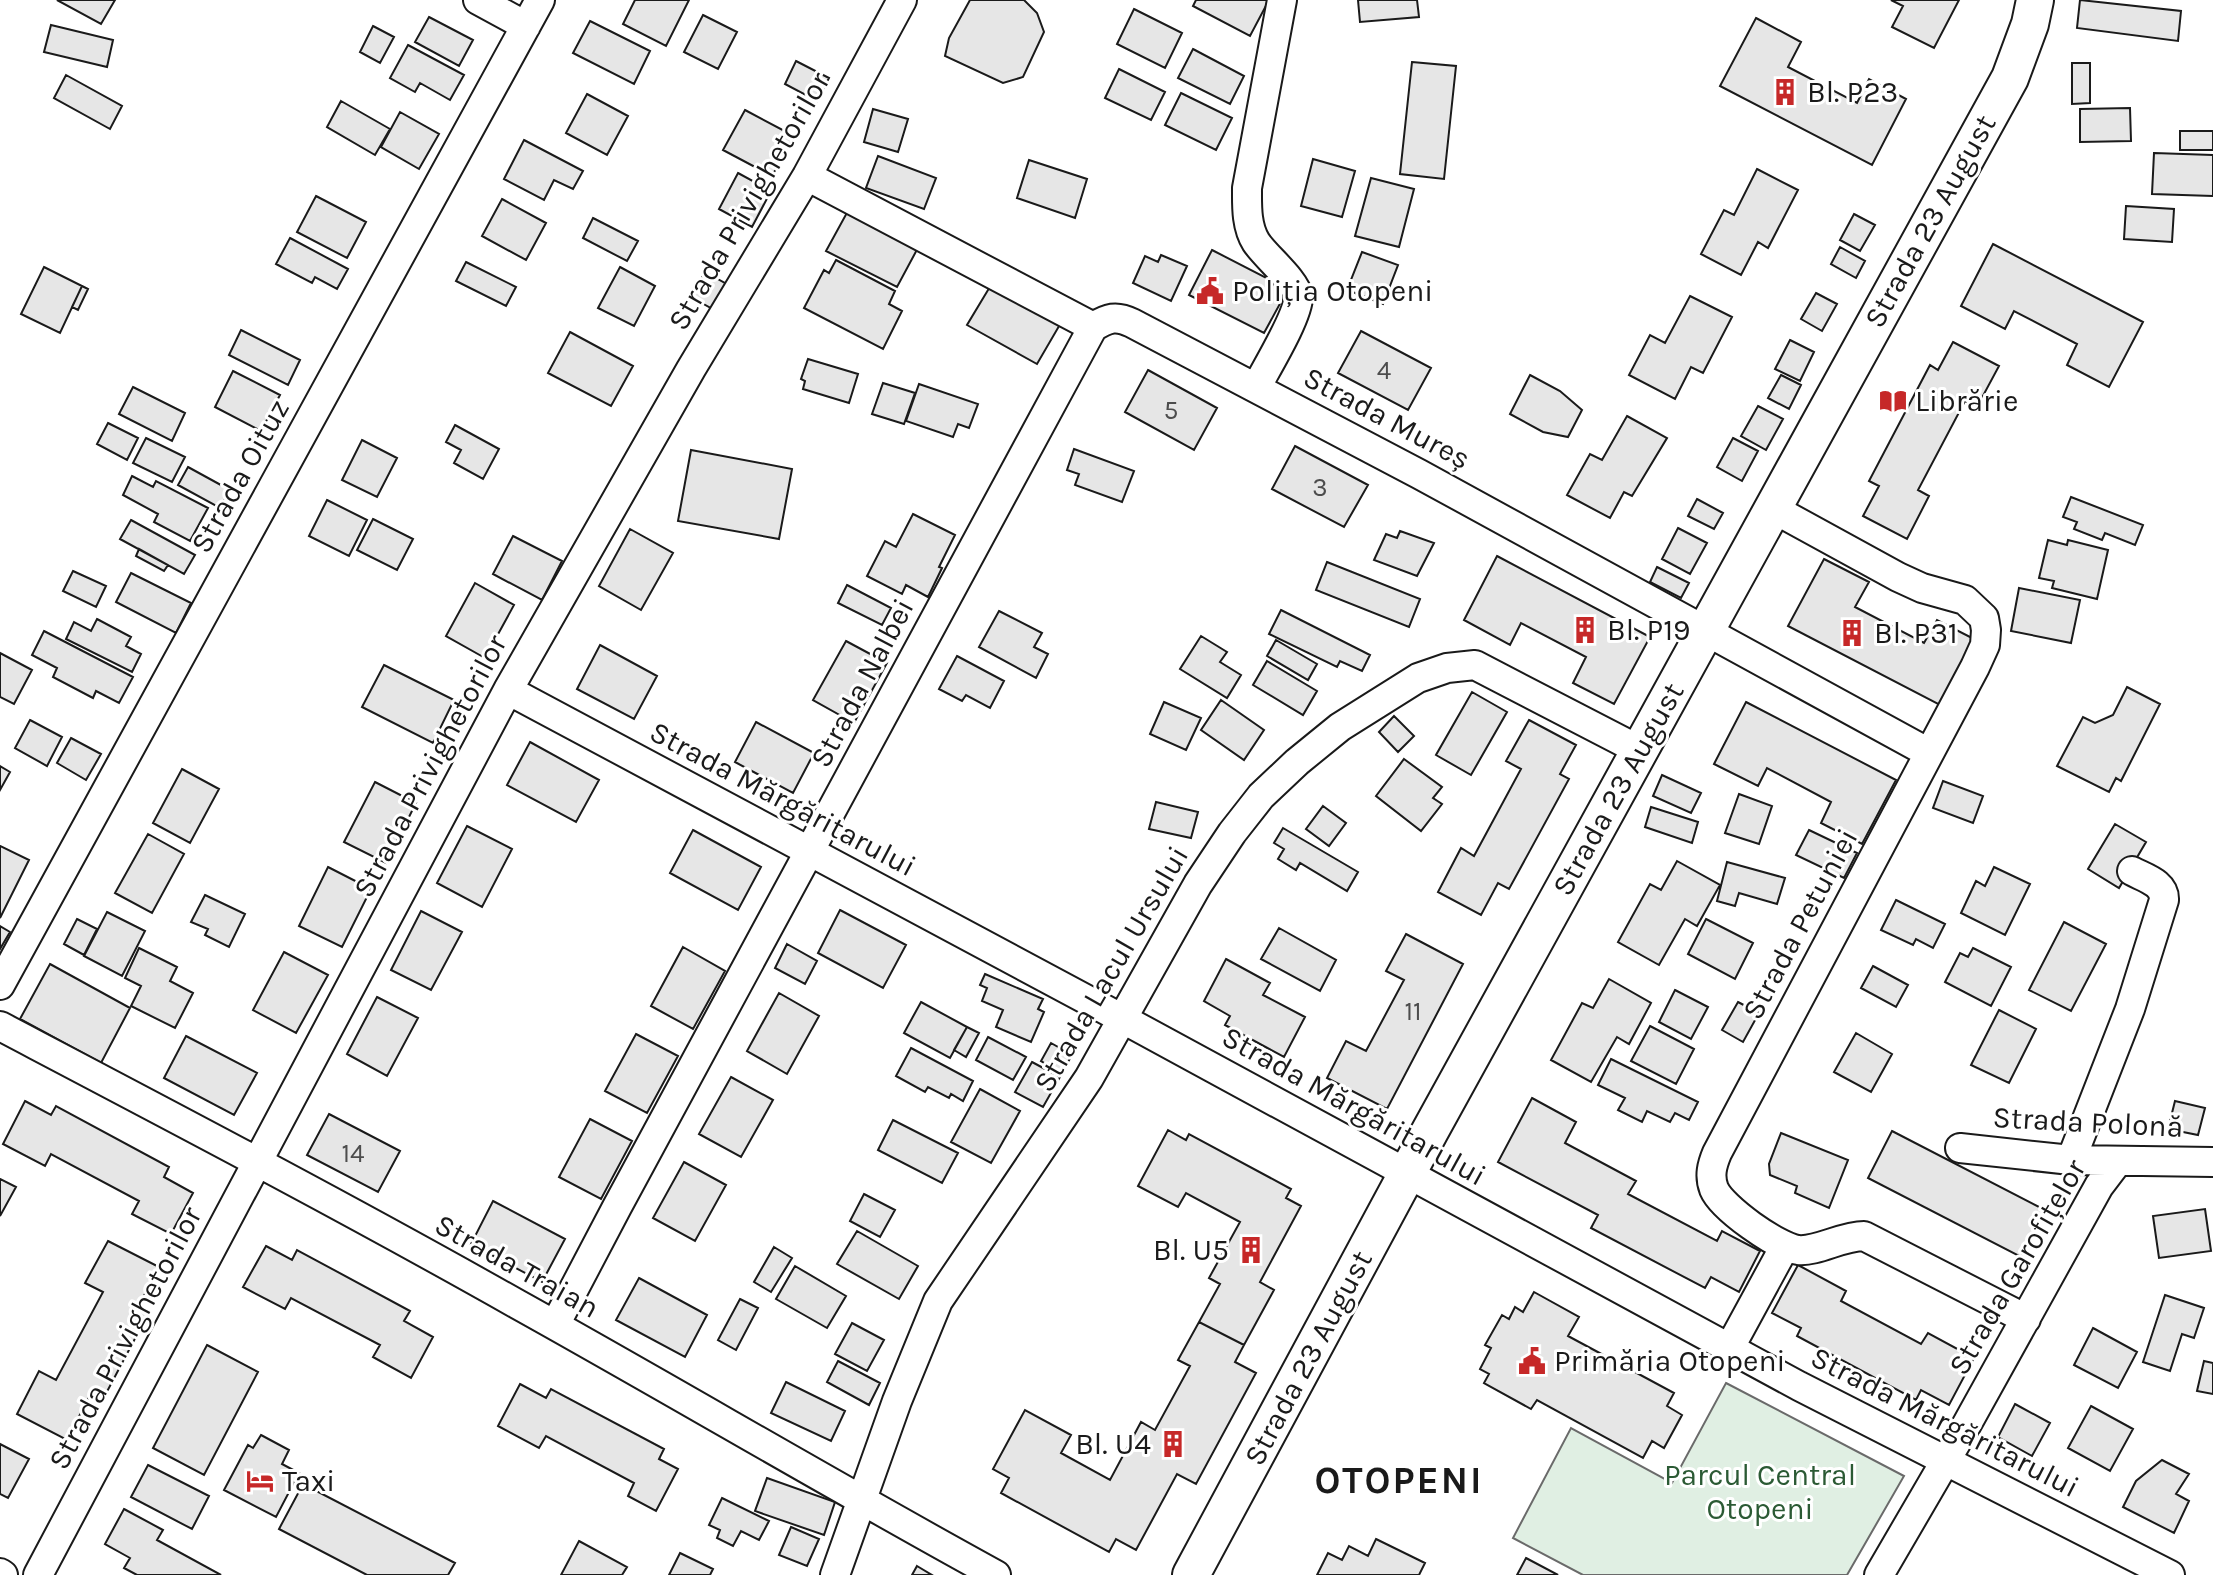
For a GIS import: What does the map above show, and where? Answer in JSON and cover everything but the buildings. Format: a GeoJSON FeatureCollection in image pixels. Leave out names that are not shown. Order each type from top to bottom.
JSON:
{"type":"FeatureCollection","features":[{"type":"Feature","properties":{"kind":"main road","name":"Strada 23 August"},"geometry":{"type":"LineString","coordinates":[[1191,1575],[1639,750],[2010,78],[2030,24],[2035,0]]}},
{"type":"Feature","properties":{"kind":"street"},"geometry":{"type":"LineString","coordinates":[[478,0],[526,26]]}},
{"type":"Feature","properties":{"kind":"street","name":"Strada Oituz"},"geometry":{"type":"LineString","coordinates":[[0,985],[540,0]]}},
{"type":"Feature","properties":{"kind":"street","name":"Strada Privighetorilor"},"geometry":{"type":"LineString","coordinates":[[38,1575],[508,690],[691,369],[807,176],[902,0]]}},
{"type":"Feature","properties":{"kind":"street"},"geometry":{"type":"LineString","coordinates":[[1257,386],[1295,312],[1298,296],[1255,240],[1246,212],[1247,188],[1282,0]]}},
{"type":"Feature","properties":{"kind":"street"},"geometry":{"type":"LineString","coordinates":[[807,176],[1093,327]]}},
{"type":"Feature","properties":{"kind":"street","name":"Strada Mureș"},"geometry":{"type":"LineString","coordinates":[[1093,327],[1108,318],[1119,317],[1257,386],[1929,753]]}},
{"type":"Feature","properties":{"kind":"street","name":"Strada Nalbei"},"geometry":{"type":"LineString","coordinates":[[555,1325],[1093,327]]}},
{"type":"Feature","properties":{"kind":"street","name":"Strada Petuniei"},"geometry":{"type":"LineString","coordinates":[[1772,508],[1898,577],[1922,588],[1965,600],[1984,618],[1986,630],[1985,645],[1712,1164],[1713,1187],[1719,1199],[1785,1246]]}},
{"type":"Feature","properties":{"kind":"street","name":"Strada Lacul Ursului"},"geometry":{"type":"LineString","coordinates":[[835,1575],[903,1386],[938,1301],[1058,1127],[1198,884],[1261,796],[1340,727],[1418,678],[1447,668],[1475,665],[1639,750]]}},
{"type":"Feature","properties":{"kind":"street","name":"Strada Mărgăritarului"},"geometry":{"type":"LineString","coordinates":[[508,690],[1121,1018],[1729,1349],[2170,1575]]}},
{"type":"Feature","properties":{"kind":"street"},"geometry":{"type":"LineString","coordinates":[[2071,1160],[2130,1009],[2164,900],[2161,887],[2132,871]]}},
{"type":"Feature","properties":{"kind":"street","name":"Strada Traian"},"geometry":{"type":"LineString","coordinates":[[0,1026],[555,1325],[996,1575]]}},
{"type":"Feature","properties":{"kind":"street","name":"Strada Polonă"},"geometry":{"type":"LineString","coordinates":[[1960,1148],[2071,1160],[2213,1162]]}},
{"type":"Feature","properties":{"kind":"street","name":"Strada Garofițelor"},"geometry":{"type":"LineString","coordinates":[[1879,1575],[2099,1186],[2118,1161]]}},
{"type":"Feature","properties":{"kind":"street"},"geometry":{"type":"LineString","coordinates":[[1729,1349],[1785,1246],[1799,1250],[1813,1248],[1848,1236],[1864,1236],[2026,1319]]}},
{"type":"Feature","properties":{"kind":"green space","name":"Parcul Central Otopeni"},"geometry":{"type":"Polygon","coordinates":[[[1726,1383],[1904,1476],[1847,1575],[1583,1575],[1513,1538],[1571,1428],[1672,1483],[1726,1383]]]}},
{"type":"Feature","properties":{"kind":"place","name":"Bl. P23"},"geometry":{"type":"Point","coordinates":[1785,92]}},
{"type":"Feature","properties":{"kind":"place","name":"Poliția Otopeni"},"geometry":{"type":"Point","coordinates":[1210,291]}},
{"type":"Feature","properties":{"kind":"place","name":"Librărie"},"geometry":{"type":"Point","coordinates":[1893,401]}},
{"type":"Feature","properties":{"kind":"place","name":"Bl. P19"},"geometry":{"type":"Point","coordinates":[1585,630]}},
{"type":"Feature","properties":{"kind":"place","name":"Bl. P31"},"geometry":{"type":"Point","coordinates":[1852,633]}},
{"type":"Feature","properties":{"kind":"place","name":"Bl. U5"},"geometry":{"type":"Point","coordinates":[1251,1250]}},
{"type":"Feature","properties":{"kind":"place","name":"Primăria Otopeni"},"geometry":{"type":"Point","coordinates":[1532,1361]}},
{"type":"Feature","properties":{"kind":"place","name":"Bl. U4"},"geometry":{"type":"Point","coordinates":[1173,1444]}},
{"type":"Feature","properties":{"kind":"place","name":"Taxi"},"geometry":{"type":"Point","coordinates":[260,1481]}},
{"type":"Feature","properties":{"kind":"district","name":"OTOPENI"},"geometry":{"type":"Point","coordinates":[1399,1480]}}]}
